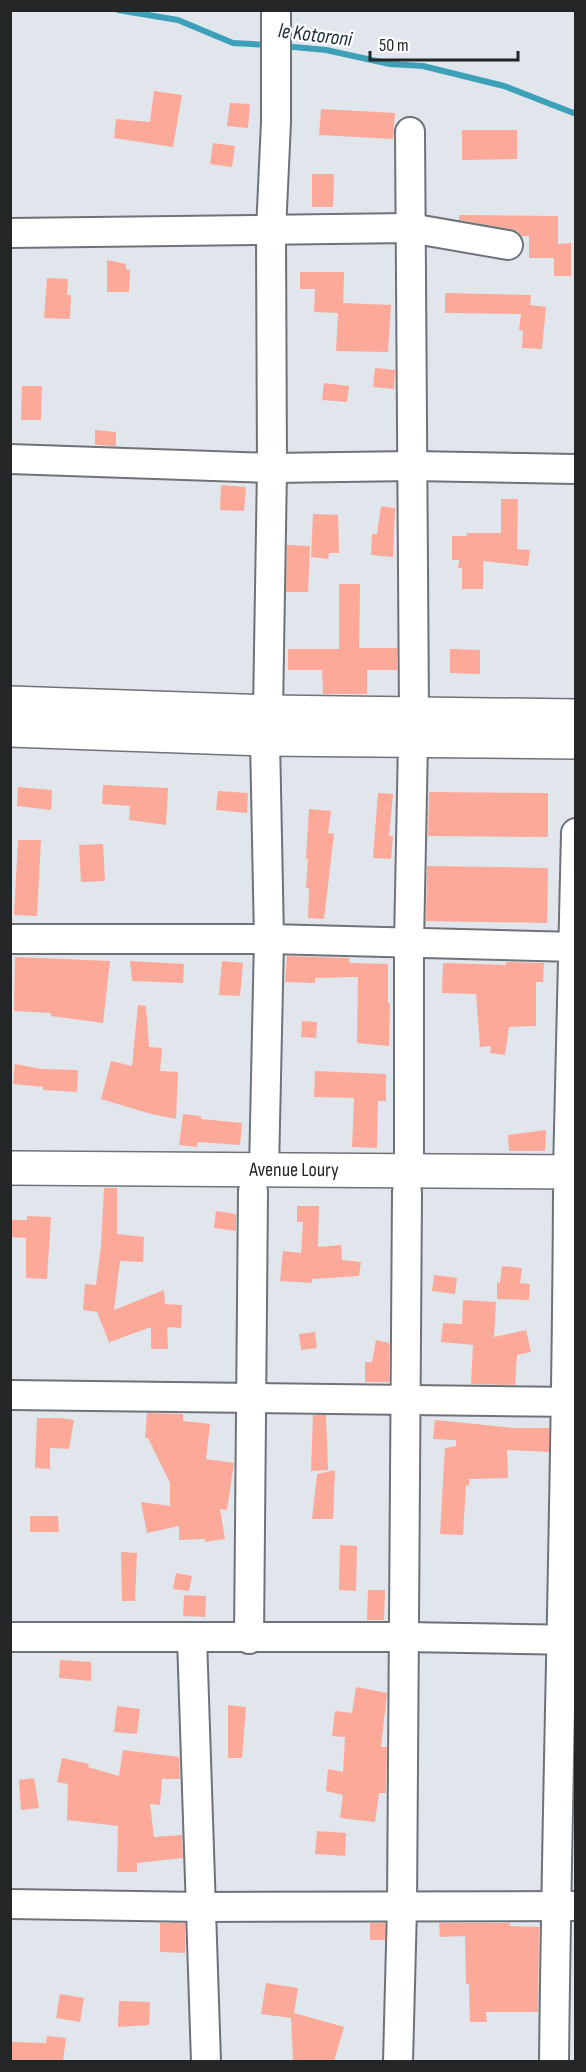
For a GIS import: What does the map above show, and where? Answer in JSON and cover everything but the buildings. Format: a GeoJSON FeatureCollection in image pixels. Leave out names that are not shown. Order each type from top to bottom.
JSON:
{"type":"FeatureCollection","features":[{"type":"Feature","properties":{"kind":"main road"},"geometry":{"type":"LineString","coordinates":[[10,703],[266,725]]}},
{"type":"Feature","properties":{"kind":"main road"},"geometry":{"type":"LineString","coordinates":[[414,727],[576,716]]}},
{"type":"Feature","properties":{"kind":"main road"},"geometry":{"type":"LineString","coordinates":[[10,730],[266,725],[414,727],[576,742]]}},
{"type":"Feature","properties":{"kind":"main road","name":"Avenue Loury"},"geometry":{"type":"LineString","coordinates":[[10,1168],[258,1181]]}},
{"type":"Feature","properties":{"kind":"main road","name":"Avenue Loury"},"geometry":{"type":"LineString","coordinates":[[10,1190],[258,1181],[572,1182]]}},
{"type":"Feature","properties":{"kind":"street"},"geometry":{"type":"LineString","coordinates":[[249,1639],[251,1398],[268,939],[266,725],[272,468],[271,231],[276,122],[276,10]]}},
{"type":"Feature","properties":{"kind":"street"},"geometry":{"type":"LineString","coordinates":[[398,2061],[402,1907],[409,944],[414,727],[410,132]]}},
{"type":"Feature","properties":{"kind":"street"},"geometry":{"type":"LineString","coordinates":[[10,233],[410,228],[508,245]]}},
{"type":"Feature","properties":{"kind":"street"},"geometry":{"type":"LineString","coordinates":[[10,459],[272,468],[412,466],[576,469]]}},
{"type":"Feature","properties":{"kind":"street"},"geometry":{"type":"LineString","coordinates":[[554,2061],[566,1906],[576,833]]}},
{"type":"Feature","properties":{"kind":"street"},"geometry":{"type":"LineString","coordinates":[[10,939],[268,939],[574,947]]}},
{"type":"Feature","properties":{"kind":"street"},"geometry":{"type":"LineString","coordinates":[[10,1395],[406,1398],[571,1402]]}},
{"type":"Feature","properties":{"kind":"street"},"geometry":{"type":"LineString","coordinates":[[10,1637],[249,1639],[404,1637],[568,1640]]}},
{"type":"Feature","properties":{"kind":"street"},"geometry":{"type":"LineString","coordinates":[[192,1638],[206,2061]]}},
{"type":"Feature","properties":{"kind":"street"},"geometry":{"type":"LineString","coordinates":[[10,1904],[200,1907],[566,1906]]}},
{"type":"Feature","properties":{"kind":"waterway","name":"le Kotoroni"},"geometry":{"type":"LineString","coordinates":[[118,10],[178,20],[233,43],[270,45]]}},
{"type":"Feature","properties":{"kind":"waterway","name":"le Kotoroni"},"geometry":{"type":"LineString","coordinates":[[283,46],[326,50],[390,64],[423,66],[504,86],[576,114]]}}]}
